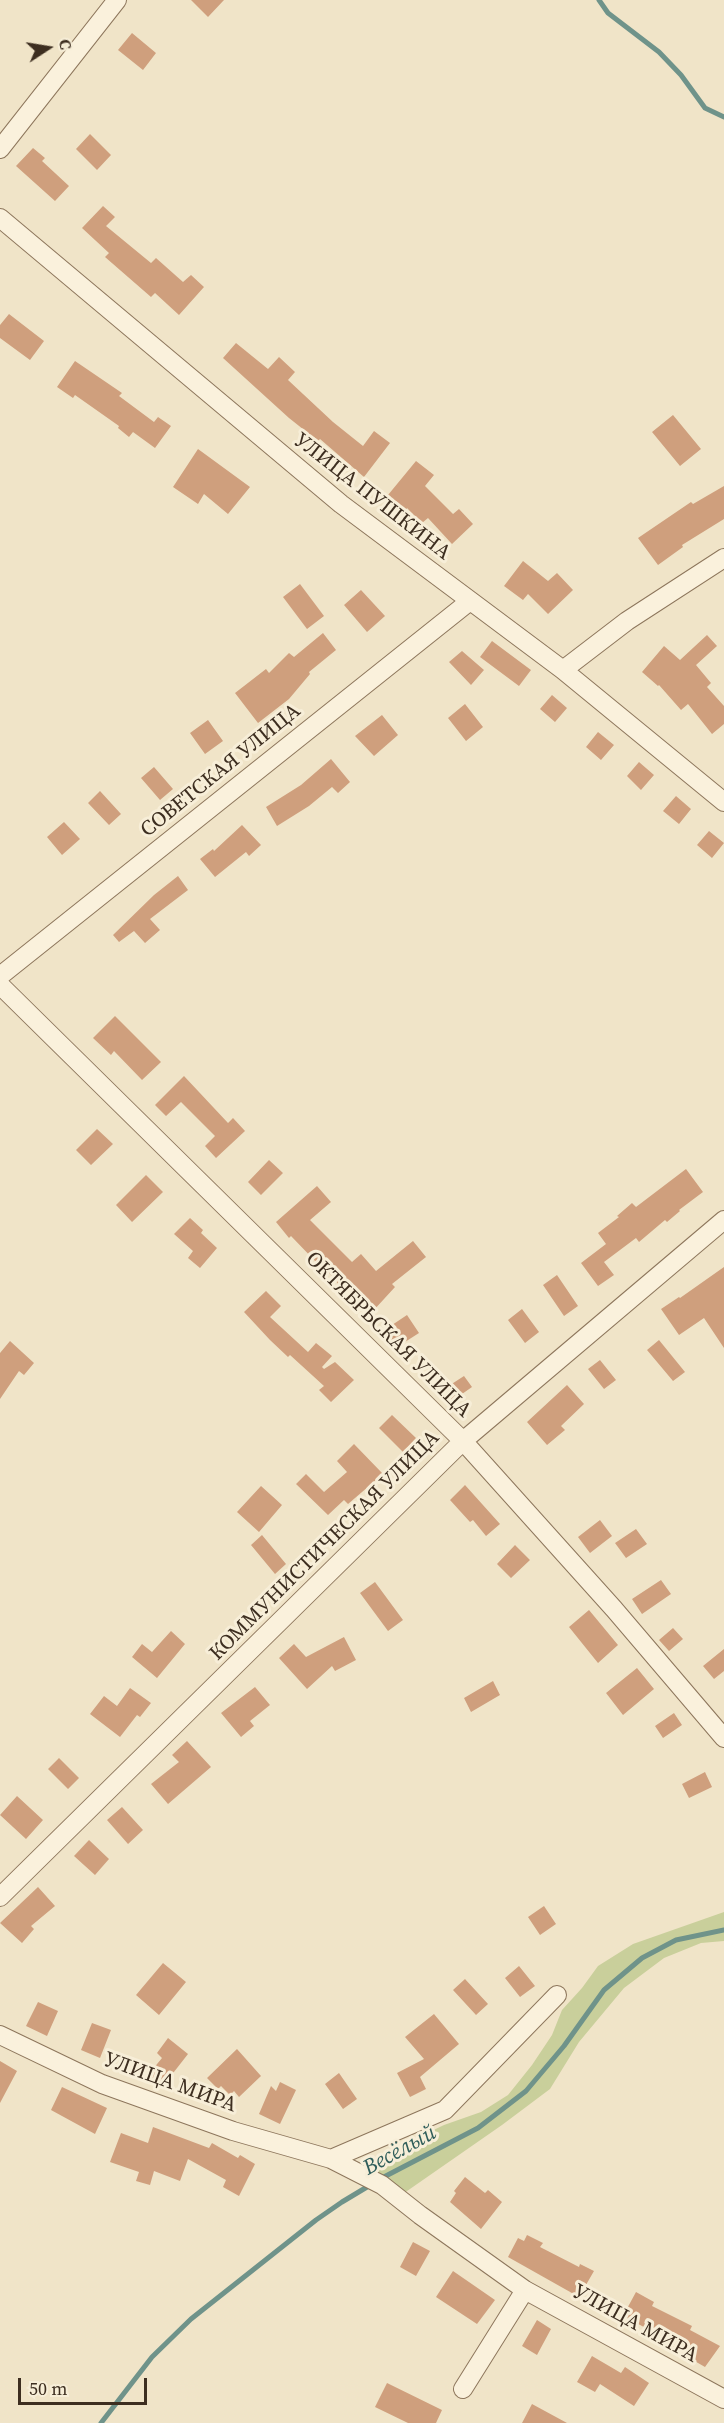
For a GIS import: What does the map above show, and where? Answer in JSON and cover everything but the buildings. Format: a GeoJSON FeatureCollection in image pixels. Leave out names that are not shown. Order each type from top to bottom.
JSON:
{"type":"FeatureCollection","features":[{"type":"Feature","properties":{"kind":"street"},"geometry":{"type":"LineString","coordinates":[[0,149],[117,0]]}},
{"type":"Feature","properties":{"kind":"street","name":"УЛИЦА ПУШКИНА"},"geometry":{"type":"LineString","coordinates":[[0,218],[341,504],[563,670],[724,802]]}},
{"type":"Feature","properties":{"kind":"street"},"geometry":{"type":"LineString","coordinates":[[563,670],[627,621],[724,558]]}},
{"type":"Feature","properties":{"kind":"street","name":"СОВЕТСКАЯ УЛИЦА"},"geometry":{"type":"LineString","coordinates":[[0,976],[470,601]]}},
{"type":"Feature","properties":{"kind":"street","name":"ОКТЯБРЬСКАЯ УЛИЦА"},"geometry":{"type":"LineString","coordinates":[[0,985],[464,1441],[614,1609],[724,1738]]}},
{"type":"Feature","properties":{"kind":"street","name":"КОММУНИСТИЧЕСКАЯ УЛИЦА"},"geometry":{"type":"LineString","coordinates":[[0,1898],[464,1441],[724,1220]]}},
{"type":"Feature","properties":{"kind":"street"},"geometry":{"type":"LineString","coordinates":[[331,2159],[445,2110],[557,1995]]}},
{"type":"Feature","properties":{"kind":"street","name":"УЛИЦА МИРА"},"geometry":{"type":"LineString","coordinates":[[0,2035],[102,2084],[233,2131],[331,2159],[381,2186],[525,2290],[724,2399]]}},
{"type":"Feature","properties":{"kind":"street"},"geometry":{"type":"LineString","coordinates":[[463,2389],[525,2290]]}},
{"type":"Feature","properties":{"kind":"green space"},"geometry":{"type":"Polygon","coordinates":[[[724,1912],[724,1941],[701,1943],[664,1958],[624,1988],[579,2042],[550,2089],[397,2198],[355,2168],[444,2125],[481,2112],[508,2095],[552,2035],[562,2010],[598,1966],[633,1944],[724,1912]]]}},
{"type":"Feature","properties":{"kind":"waterway"},"geometry":{"type":"LineString","coordinates":[[599,0],[608,13],[659,52],[681,75],[705,108],[724,117]]}},
{"type":"Feature","properties":{"kind":"waterway","name":"Весёлый"},"geometry":{"type":"LineString","coordinates":[[380,2179],[478,2128],[526,2091],[564,2046],[604,1990],[642,1958],[676,1940],[724,1930]]}},
{"type":"Feature","properties":{"kind":"waterway","name":"Весёлый"},"geometry":{"type":"LineString","coordinates":[[101,2423],[152,2357],[191,2319],[316,2220],[372,2184]]}}]}
